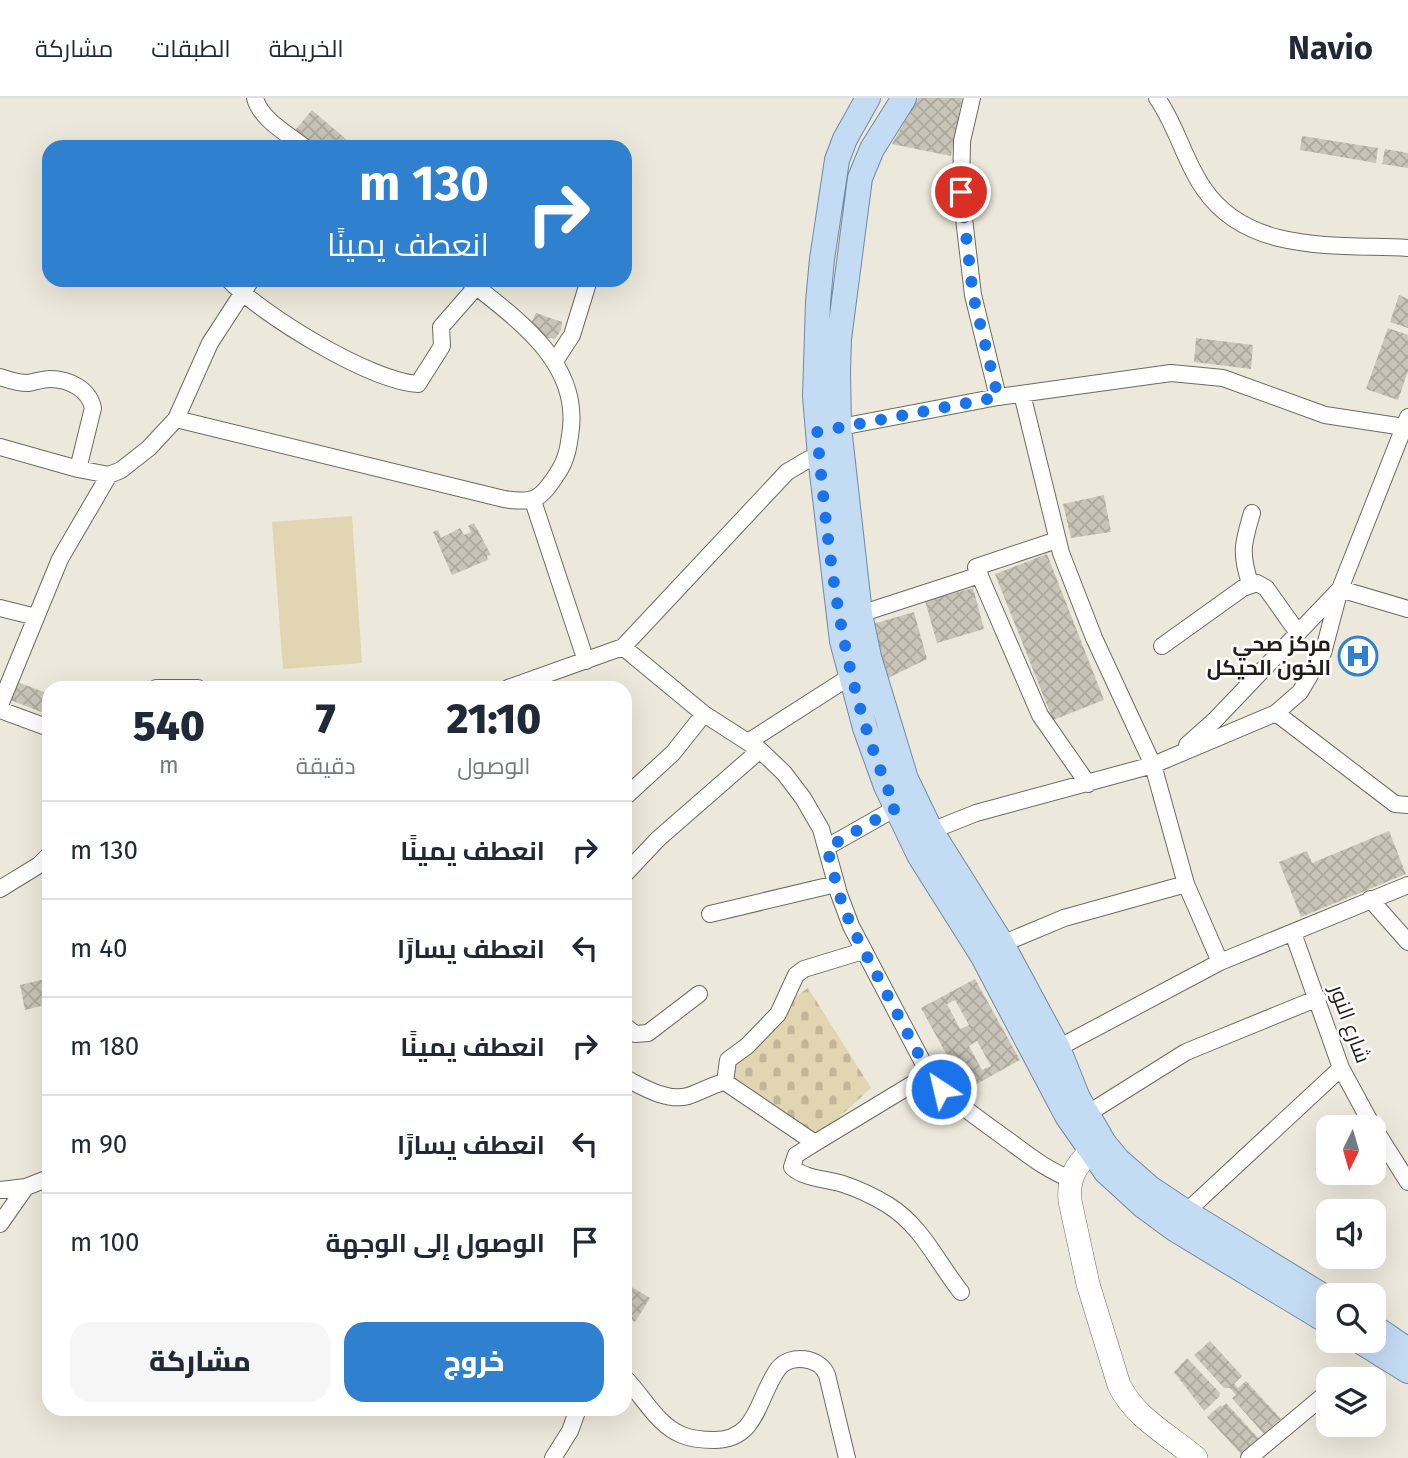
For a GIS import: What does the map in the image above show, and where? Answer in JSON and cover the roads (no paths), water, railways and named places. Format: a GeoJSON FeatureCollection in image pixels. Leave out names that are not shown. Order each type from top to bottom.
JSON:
{"type":"FeatureCollection","features":[{"type":"Feature","properties":{"kind":"main road"},"geometry":{"type":"LineString","coordinates":[[868,98],[845,139],[838,160],[829,210],[815,327],[815,396],[829,442],[869,657],[895,748],[931,831],[1002,944],[1058,1048],[1078,1098],[1104,1143],[1118,1160],[1150,1188],[1316,1291]]}},
{"type":"Feature","properties":{"kind":"main road"},"geometry":{"type":"LineString","coordinates":[[904,98],[872,149],[860,178],[829,442],[838,618],[850,676],[865,728],[896,808],[919,855],[982,955],[1068,1116],[1091,1151],[1120,1187],[1176,1230],[1316,1315]]}},
{"type":"Feature","properties":{"kind":"main road"},"geometry":{"type":"LineString","coordinates":[[1091,1151],[1078,1164],[1071,1179],[1070,1201],[1081,1258],[1119,1385],[1144,1419],[1196,1458]]}},
{"type":"Feature","properties":{"kind":"main road"},"geometry":{"type":"LineString","coordinates":[[1386,1335],[1408,1350]]}},
{"type":"Feature","properties":{"kind":"main road"},"geometry":{"type":"LineString","coordinates":[[1379,1353],[1408,1371]]}},
{"type":"Feature","properties":{"kind":"street"},"geometry":{"type":"LineString","coordinates":[[254,98],[264,114],[296,140]]}},
{"type":"Feature","properties":{"kind":"street"},"geometry":{"type":"LineString","coordinates":[[972,98],[962,141],[961,192],[973,295],[998,397]]}},
{"type":"Feature","properties":{"kind":"street"},"geometry":{"type":"LineString","coordinates":[[1157,98],[1168,113],[1196,177],[1205,191],[1227,215],[1241,225],[1296,242],[1408,248]]}},
{"type":"Feature","properties":{"kind":"street"},"geometry":{"type":"LineString","coordinates":[[42,725],[0,708],[64,551],[109,475],[130,464],[163,435],[176,419],[209,343],[245,287]]}},
{"type":"Feature","properties":{"kind":"street"},"geometry":{"type":"LineString","coordinates":[[247,287],[317,343],[373,372],[405,383],[418,384],[442,346],[441,327],[469,287]]}},
{"type":"Feature","properties":{"kind":"street"},"geometry":{"type":"LineString","coordinates":[[176,419],[505,499],[533,501],[546,490],[567,456],[570,441],[570,402],[566,384],[555,361],[513,315],[477,287]]}},
{"type":"Feature","properties":{"kind":"street"},"geometry":{"type":"LineString","coordinates":[[555,361],[572,335],[587,287]]}},
{"type":"Feature","properties":{"kind":"street"},"geometry":{"type":"LineString","coordinates":[[528,681],[623,647],[787,472],[809,459],[829,442],[998,397],[1147,375],[1197,374],[1237,382],[1325,415],[1406,422],[1340,589],[1322,653],[1300,692],[1276,713],[1153,765],[976,813],[931,831]]}},
{"type":"Feature","properties":{"kind":"street"},"geometry":{"type":"LineString","coordinates":[[0,377],[29,383],[60,380],[85,391],[93,408],[78,469]]}},
{"type":"Feature","properties":{"kind":"street"},"geometry":{"type":"LineString","coordinates":[[1022,394],[1057,540],[1094,638],[1153,765],[1186,884],[1220,962]]}},
{"type":"Feature","properties":{"kind":"street"},"geometry":{"type":"LineString","coordinates":[[0,447],[109,475]]}},
{"type":"Feature","properties":{"kind":"street"},"geometry":{"type":"LineString","coordinates":[[533,501],[586,661]]}},
{"type":"Feature","properties":{"kind":"street"},"geometry":{"type":"LineString","coordinates":[[1250,583],[1243,561],[1242,544],[1252,513]]}},
{"type":"Feature","properties":{"kind":"street"},"geometry":{"type":"LineString","coordinates":[[1057,540],[976,566],[1040,715],[1088,784]]}},
{"type":"Feature","properties":{"kind":"street"},"geometry":{"type":"LineString","coordinates":[[860,614],[980,575]]}},
{"type":"Feature","properties":{"kind":"street"},"geometry":{"type":"LineString","coordinates":[[1162,646],[1250,583],[1266,588],[1298,633]]}},
{"type":"Feature","properties":{"kind":"street"},"geometry":{"type":"LineString","coordinates":[[1340,589],[1408,609]]}},
{"type":"Feature","properties":{"kind":"street"},"geometry":{"type":"LineString","coordinates":[[1170,758],[1205,730],[1340,589]]}},
{"type":"Feature","properties":{"kind":"street"},"geometry":{"type":"LineString","coordinates":[[0,608],[36,617]]}},
{"type":"Feature","properties":{"kind":"street"},"geometry":{"type":"LineString","coordinates":[[623,647],[704,714],[754,746],[784,773],[821,829],[844,909],[863,951],[929,1074],[947,1094],[986,1124],[1042,1165],[1071,1179]]}},
{"type":"Feature","properties":{"kind":"street"},"geometry":{"type":"LineString","coordinates":[[632,867],[754,746],[850,676]]}},
{"type":"Feature","properties":{"kind":"street"},"geometry":{"type":"LineString","coordinates":[[1276,713],[1395,804],[1408,805]]}},
{"type":"Feature","properties":{"kind":"street"},"geometry":{"type":"LineString","coordinates":[[632,791],[673,753],[704,714]]}},
{"type":"Feature","properties":{"kind":"street"},"geometry":{"type":"LineString","coordinates":[[827,848],[896,808]]}},
{"type":"Feature","properties":{"kind":"street"},"geometry":{"type":"LineString","coordinates":[[0,889],[42,862]]}},
{"type":"Feature","properties":{"kind":"street"},"geometry":{"type":"LineString","coordinates":[[710,914],[836,884]]}},
{"type":"Feature","properties":{"kind":"street"},"geometry":{"type":"LineString","coordinates":[[1002,944],[1064,918],[1186,884]]}},
{"type":"Feature","properties":{"kind":"street"},"geometry":{"type":"LineString","coordinates":[[1058,1048],[1220,962],[1370,898],[1408,885]]}},
{"type":"Feature","properties":{"kind":"street"},"geometry":{"type":"LineString","coordinates":[[1370,898],[1408,942]]}},
{"type":"Feature","properties":{"kind":"street","name":"شارع النور"},"geometry":{"type":"LineString","coordinates":[[1293,933],[1341,1068],[1367,1115]]}},
{"type":"Feature","properties":{"kind":"street"},"geometry":{"type":"LineString","coordinates":[[725,1082],[728,1060],[747,1046],[778,1014],[796,975],[804,969],[863,951]]}},
{"type":"Feature","properties":{"kind":"street"},"geometry":{"type":"LineString","coordinates":[[632,1032],[635,1034],[648,1033],[699,994]]}},
{"type":"Feature","properties":{"kind":"street"},"geometry":{"type":"LineString","coordinates":[[1087,1114],[1186,1052],[1318,998]]}},
{"type":"Feature","properties":{"kind":"street"},"geometry":{"type":"LineString","coordinates":[[1186,1212],[1341,1068]]}},
{"type":"Feature","properties":{"kind":"street"},"geometry":{"type":"LineString","coordinates":[[929,1074],[815,1143],[796,1156],[792,1167],[850,1187],[897,1211],[925,1239],[942,1269],[961,1292]]}},
{"type":"Feature","properties":{"kind":"street"},"geometry":{"type":"LineString","coordinates":[[632,1082],[677,1098],[725,1082],[815,1143]]}},
{"type":"Feature","properties":{"kind":"street","name":"شارع النور"},"geometry":{"type":"LineString","coordinates":[[1386,1146],[1408,1182]]}},
{"type":"Feature","properties":{"kind":"street"},"geometry":{"type":"LineString","coordinates":[[0,1191],[26,1187],[42,1181]]}},
{"type":"Feature","properties":{"kind":"street"},"geometry":{"type":"LineString","coordinates":[[0,1224],[26,1187]]}},
{"type":"Feature","properties":{"kind":"street"},"geometry":{"type":"LineString","coordinates":[[632,1386],[676,1432],[704,1440],[726,1439],[736,1437],[749,1424],[781,1366],[793,1360],[812,1360],[824,1368],[827,1376],[847,1458]]}},
{"type":"Feature","properties":{"kind":"street"},"geometry":{"type":"LineString","coordinates":[[1249,1458],[1316,1402]]}},
{"type":"Feature","properties":{"kind":"street"},"geometry":{"type":"LineString","coordinates":[[553,1458],[570,1431],[575,1416]]}},
{"type":"Feature","properties":{"kind":"place","name":"مركز صحي الخون الحيكل"},"geometry":{"type":"Point","coordinates":[1358,656]}}]}
